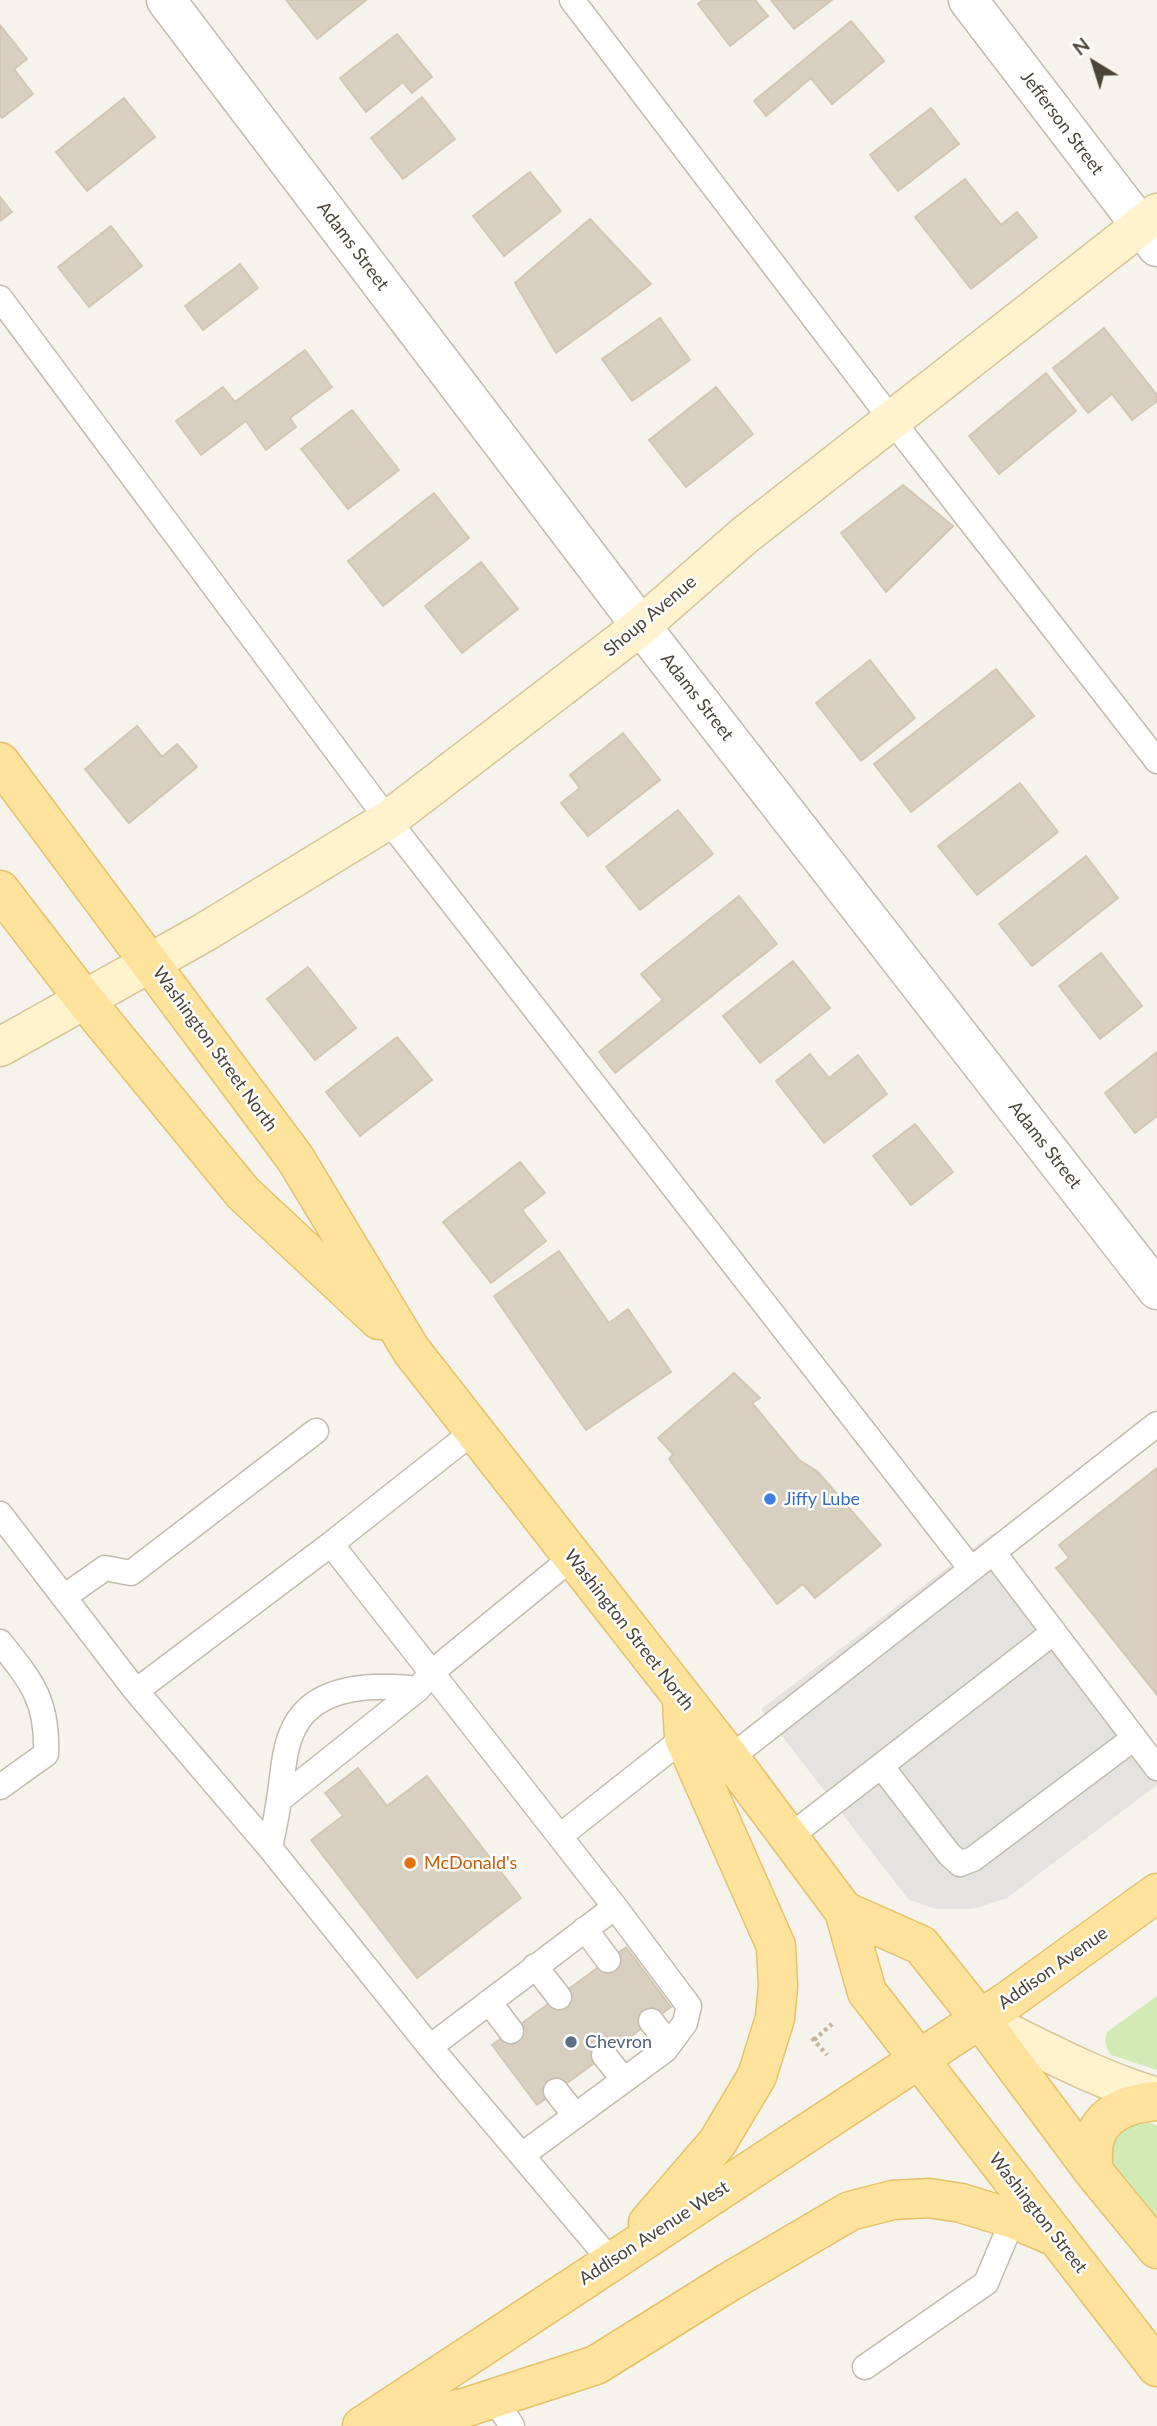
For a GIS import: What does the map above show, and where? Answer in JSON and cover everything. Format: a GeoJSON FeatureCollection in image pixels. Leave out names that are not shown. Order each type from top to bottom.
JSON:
{"type":"FeatureCollection","features":[{"type":"Feature","properties":{"kind":"main road","name":"Washington Street North"},"geometry":{"type":"LineString","coordinates":[[0,762],[295,1157],[411,1350],[730,1758],[844,1911],[867,1992],[932,2051]]}},
{"type":"Feature","properties":{"kind":"main road","name":"Washington Street North"},"geometry":{"type":"LineString","coordinates":[[0,890],[101,990],[243,1193],[411,1350]]}},
{"type":"Feature","properties":{"kind":"main road"},"geometry":{"type":"LineString","coordinates":[[616,2259],[717,2143],[757,2076],[775,2018],[778,1986],[776,1946],[684,1738],[682,1699]]}},
{"type":"Feature","properties":{"kind":"main road","name":"Addison Avenue"},"geometry":{"type":"LineString","coordinates":[[932,2051],[1157,1893]]}},
{"type":"Feature","properties":{"kind":"main road","name":"Washington Street North"},"geometry":{"type":"LineString","coordinates":[[844,1911],[921,1945],[980,2019]]}},
{"type":"Feature","properties":{"kind":"main road"},"geometry":{"type":"LineString","coordinates":[[980,2019],[1093,2171],[1157,2249]]}},
{"type":"Feature","properties":{"kind":"main road","name":"Addison Avenue West"},"geometry":{"type":"LineString","coordinates":[[362,2426],[932,2051]]}},
{"type":"Feature","properties":{"kind":"main road","name":"Washington Street"},"geometry":{"type":"LineString","coordinates":[[932,2051],[1059,2238],[1157,2367]]}},
{"type":"Feature","properties":{"kind":"main road"},"geometry":{"type":"LineString","coordinates":[[1093,2171],[1094,2141],[1107,2118],[1132,2104],[1157,2099]]}},
{"type":"Feature","properties":{"kind":"main road"},"geometry":{"type":"LineString","coordinates":[[386,2426],[467,2407],[503,2412],[596,2365],[850,2211],[893,2200],[929,2198],[961,2203],[1013,2219],[1059,2238]]}},
{"type":"Feature","properties":{"kind":"street","name":"Adams Street"},"geometry":{"type":"LineString","coordinates":[[166,0],[641,626],[1157,1290]]}},
{"type":"Feature","properties":{"kind":"street","name":"Jefferson Street"},"geometry":{"type":"LineString","coordinates":[[968,0],[1152,229]]}},
{"type":"Feature","properties":{"kind":"street","name":"Shoup Avenue"},"geometry":{"type":"LineString","coordinates":[[0,1047],[151,962],[387,820],[641,626],[745,535],[891,419],[1152,229]]}},
{"type":"Feature","properties":{"kind":"street"},"geometry":{"type":"LineString","coordinates":[[980,2019],[1071,2063],[1157,2099]]}},
{"type":"Feature","properties":{"kind":"lane"},"geometry":{"type":"LineString","coordinates":[[572,0],[891,419],[1157,761]]}},
{"type":"Feature","properties":{"kind":"lane"},"geometry":{"type":"LineString","coordinates":[[0,298],[387,820],[971,1569]]}},
{"type":"Feature","properties":{"kind":"lane"},"geometry":{"type":"LineString","coordinates":[[730,1758],[1157,1424]]}},
{"type":"Feature","properties":{"kind":"lane"},"geometry":{"type":"LineString","coordinates":[[136,1692],[474,1431]]}},
{"type":"Feature","properties":{"kind":"lane"},"geometry":{"type":"LineString","coordinates":[[64,1597],[105,1569],[131,1573],[316,1432]]}},
{"type":"Feature","properties":{"kind":"lane"},"geometry":{"type":"LineString","coordinates":[[0,1514],[136,1692],[270,1848],[430,2047],[616,2259]]}},
{"type":"Feature","properties":{"kind":"lane"},"geometry":{"type":"LineString","coordinates":[[331,1544],[425,1680],[560,1836],[689,2006],[685,2023],[665,2050],[522,2155]]}},
{"type":"Feature","properties":{"kind":"lane"},"geometry":{"type":"LineString","coordinates":[[993,1552],[1157,1768]]}},
{"type":"Feature","properties":{"kind":"lane"},"geometry":{"type":"LineString","coordinates":[[279,1800],[573,1557]]}},
{"type":"Feature","properties":{"kind":"lane"},"geometry":{"type":"LineString","coordinates":[[789,1837],[1054,1632]]}},
{"type":"Feature","properties":{"kind":"lane"},"geometry":{"type":"LineString","coordinates":[[0,1642],[30,1679],[44,1711],[47,1733],[46,1754],[0,1787]]}},
{"type":"Feature","properties":{"kind":"lane"},"geometry":{"type":"LineString","coordinates":[[270,1848],[284,1762],[293,1729],[316,1702],[346,1690],[425,1680]]}},
{"type":"Feature","properties":{"kind":"lane"},"geometry":{"type":"LineString","coordinates":[[560,1836],[684,1738]]}},
{"type":"Feature","properties":{"kind":"lane"},"geometry":{"type":"LineString","coordinates":[[882,1767],[949,1854],[960,1864],[974,1859],[1134,1738]]}},
{"type":"Feature","properties":{"kind":"lane"},"geometry":{"type":"LineString","coordinates":[[430,2047],[615,1907]]}},
{"type":"Feature","properties":{"kind":"lane"},"geometry":{"type":"LineString","coordinates":[[585,1929],[608,1960]]}},
{"type":"Feature","properties":{"kind":"lane"},"geometry":{"type":"LineString","coordinates":[[536,1966],[559,1997]]}},
{"type":"Feature","properties":{"kind":"lane"},"geometry":{"type":"LineString","coordinates":[[489,2001],[511,2031]]}},
{"type":"Feature","properties":{"kind":"lane"},"geometry":{"type":"LineString","coordinates":[[651,2021],[669,2044]]}},
{"type":"Feature","properties":{"kind":"lane"},"geometry":{"type":"LineString","coordinates":[[604,2055],[624,2080]]}},
{"type":"Feature","properties":{"kind":"lane"},"geometry":{"type":"LineString","coordinates":[[556,2091],[575,2115]]}},
{"type":"Feature","properties":{"kind":"lane"},"geometry":{"type":"LineString","coordinates":[[865,2367],[986,2283],[1013,2219]]}},
{"type":"Feature","properties":{"kind":"path"},"geometry":{"type":"LineString","coordinates":[[814,2040],[832,2024]]}},
{"type":"Feature","properties":{"kind":"green space"},"geometry":{"type":"Polygon","coordinates":[[[1157,1996],[1157,2070],[1111,2055],[1106,2044],[1107,2032],[1157,1996]]]}},
{"type":"Feature","properties":{"kind":"green space"},"geometry":{"type":"Polygon","coordinates":[[[1149,2123],[1157,2125],[1157,2223],[1109,2162],[1113,2144],[1120,2133],[1125,2129],[1149,2123]]]}},
{"type":"Feature","properties":{"kind":"shaded area"},"geometry":{"type":"Polygon","coordinates":[[[992,1534],[1157,1751],[1157,1785],[1007,1898],[973,1909],[936,1909],[909,1900],[761,1709],[992,1534]]]}},
{"type":"Feature","properties":{"kind":"building"},"geometry":{"type":"Polygon","coordinates":[[[286,0],[366,0],[317,39],[286,0]]]}},
{"type":"Feature","properties":{"kind":"building"},"geometry":{"type":"Polygon","coordinates":[[[703,0],[755,0],[768,16],[730,46],[698,4],[703,0]]]}},
{"type":"Feature","properties":{"kind":"building"},"geometry":{"type":"Polygon","coordinates":[[[771,0],[832,0],[794,29],[771,0]]]}},
{"type":"Feature","properties":{"kind":"building"},"geometry":{"type":"Polygon","coordinates":[[[851,21],[884,61],[832,104],[811,78],[766,116],[754,101],[851,21]]]}},
{"type":"Feature","properties":{"kind":"building"},"geometry":{"type":"Polygon","coordinates":[[[0,25],[27,59],[14,69],[33,94],[2,118],[0,115],[0,25]]]}},
{"type":"Feature","properties":{"kind":"building"},"geometry":{"type":"Polygon","coordinates":[[[397,34],[432,77],[412,93],[403,82],[366,112],[340,78],[397,34]]]}},
{"type":"Feature","properties":{"kind":"building"},"geometry":{"type":"Polygon","coordinates":[[[422,97],[455,139],[403,179],[371,138],[422,97]]]}},
{"type":"Feature","properties":{"kind":"building"},"geometry":{"type":"Polygon","coordinates":[[[124,98],[155,137],[87,191],[56,152],[124,98]]]}},
{"type":"Feature","properties":{"kind":"building"},"geometry":{"type":"Polygon","coordinates":[[[931,108],[959,144],[898,191],[870,155],[931,108]]]}},
{"type":"Feature","properties":{"kind":"building"},"geometry":{"type":"Polygon","coordinates":[[[530,172],[561,211],[504,256],[473,216],[530,172]]]}},
{"type":"Feature","properties":{"kind":"building"},"geometry":{"type":"Polygon","coordinates":[[[965,179],[1001,225],[1017,212],[1037,237],[971,289],[915,217],[965,179]]]}},
{"type":"Feature","properties":{"kind":"building"},"geometry":{"type":"Polygon","coordinates":[[[0,197],[12,212],[0,221],[0,197]]]}},
{"type":"Feature","properties":{"kind":"building"},"geometry":{"type":"Polygon","coordinates":[[[590,219],[651,284],[556,353],[515,283],[590,219]]]}},
{"type":"Feature","properties":{"kind":"building"},"geometry":{"type":"Polygon","coordinates":[[[111,226],[142,266],[89,307],[58,267],[111,226]]]}},
{"type":"Feature","properties":{"kind":"building"},"geometry":{"type":"Polygon","coordinates":[[[240,264],[258,288],[203,330],[185,306],[240,264]]]}},
{"type":"Feature","properties":{"kind":"building"},"geometry":{"type":"Polygon","coordinates":[[[660,318],[690,360],[632,401],[602,359],[660,318]]]}},
{"type":"Feature","properties":{"kind":"building"},"geometry":{"type":"Polygon","coordinates":[[[1104,328],[1157,395],[1157,401],[1132,420],[1112,394],[1088,413],[1053,368],[1104,328]]]}},
{"type":"Feature","properties":{"kind":"building"},"geometry":{"type":"Polygon","coordinates":[[[305,350],[332,387],[290,418],[296,427],[266,450],[246,421],[201,455],[176,421],[223,387],[235,402],[305,350]]]}},
{"type":"Feature","properties":{"kind":"building"},"geometry":{"type":"Polygon","coordinates":[[[1046,373],[1076,411],[999,474],[969,436],[1046,373]]]}},
{"type":"Feature","properties":{"kind":"building"},"geometry":{"type":"Polygon","coordinates":[[[716,387],[753,434],[686,487],[649,440],[716,387]]]}},
{"type":"Feature","properties":{"kind":"building"},"geometry":{"type":"Polygon","coordinates":[[[352,410],[399,470],[348,509],[301,449],[352,410]]]}},
{"type":"Feature","properties":{"kind":"building"},"geometry":{"type":"Polygon","coordinates":[[[903,485],[953,526],[886,592],[841,533],[903,485]]]}},
{"type":"Feature","properties":{"kind":"building"},"geometry":{"type":"Polygon","coordinates":[[[434,493],[469,538],[383,606],[348,561],[434,493]]]}},
{"type":"Feature","properties":{"kind":"building"},"geometry":{"type":"Polygon","coordinates":[[[481,562],[518,609],[462,653],[425,606],[481,562]]]}},
{"type":"Feature","properties":{"kind":"building"},"geometry":{"type":"Polygon","coordinates":[[[870,660],[915,718],[861,761],[816,703],[870,660]]]}},
{"type":"Feature","properties":{"kind":"building"},"geometry":{"type":"Polygon","coordinates":[[[996,669],[1034,716],[911,812],[874,764],[996,669]]]}},
{"type":"Feature","properties":{"kind":"building"},"geometry":{"type":"Polygon","coordinates":[[[137,726],[162,757],[177,744],[197,767],[129,823],[85,769],[137,726]]]}},
{"type":"Feature","properties":{"kind":"building"},"geometry":{"type":"Polygon","coordinates":[[[623,733],[660,780],[588,836],[561,803],[580,788],[570,775],[623,733]]]}},
{"type":"Feature","properties":{"kind":"building"},"geometry":{"type":"Polygon","coordinates":[[[1020,783],[1058,832],[977,895],[938,846],[1020,783]]]}},
{"type":"Feature","properties":{"kind":"building"},"geometry":{"type":"Polygon","coordinates":[[[678,810],[713,854],[640,910],[606,867],[678,810]]]}},
{"type":"Feature","properties":{"kind":"building"},"geometry":{"type":"Polygon","coordinates":[[[1086,856],[1118,898],[1032,966],[999,924],[1086,856]]]}},
{"type":"Feature","properties":{"kind":"building"},"geometry":{"type":"Polygon","coordinates":[[[739,896],[777,944],[615,1073],[599,1052],[663,1000],[641,974],[739,896]]]}},
{"type":"Feature","properties":{"kind":"building"},"geometry":{"type":"Polygon","coordinates":[[[1101,953],[1142,1006],[1100,1039],[1059,986],[1101,953]]]}},
{"type":"Feature","properties":{"kind":"building"},"geometry":{"type":"Polygon","coordinates":[[[793,961],[830,1008],[760,1063],[723,1016],[793,961]]]}},
{"type":"Feature","properties":{"kind":"building"},"geometry":{"type":"Polygon","coordinates":[[[308,967],[356,1028],[315,1060],[267,999],[308,967]]]}},
{"type":"Feature","properties":{"kind":"building"},"geometry":{"type":"Polygon","coordinates":[[[397,1037],[432,1080],[360,1136],[326,1092],[397,1037]]]}},
{"type":"Feature","properties":{"kind":"building"},"geometry":{"type":"Polygon","coordinates":[[[1157,1052],[1157,1116],[1135,1133],[1105,1093],[1157,1052]]]}},
{"type":"Feature","properties":{"kind":"building"},"geometry":{"type":"Polygon","coordinates":[[[810,1054],[829,1078],[858,1055],[887,1094],[824,1143],[776,1081],[810,1054]]]}},
{"type":"Feature","properties":{"kind":"building"},"geometry":{"type":"Polygon","coordinates":[[[915,1124],[953,1172],[911,1205],[873,1156],[915,1124]]]}},
{"type":"Feature","properties":{"kind":"building"},"geometry":{"type":"Polygon","coordinates":[[[520,1162],[545,1193],[522,1210],[546,1241],[491,1283],[443,1222],[520,1162]]]}},
{"type":"Feature","properties":{"kind":"building"},"geometry":{"type":"Polygon","coordinates":[[[559,1251],[609,1323],[628,1309],[671,1372],[586,1430],[494,1296],[559,1251]]]}},
{"type":"Feature","properties":{"kind":"building","name":"Jiffy Lube"},"geometry":{"type":"Polygon","coordinates":[[[734,1373],[760,1398],[752,1403],[799,1460],[817,1471],[881,1545],[815,1598],[803,1584],[777,1604],[669,1459],[673,1454],[658,1438],[734,1373]]]}},
{"type":"Feature","properties":{"kind":"building"},"geometry":{"type":"Polygon","coordinates":[[[1157,1468],[1157,1695],[1056,1568],[1069,1558],[1059,1545],[1157,1468]]]}},
{"type":"Feature","properties":{"kind":"building"},"geometry":{"type":"Polygon","coordinates":[[[358,1768],[387,1806],[427,1776],[521,1898],[417,1978],[311,1840],[343,1816],[325,1793],[358,1768]]]}},
{"type":"Feature","properties":{"kind":"building"},"geometry":{"type":"Polygon","coordinates":[[[626,1947],[671,2007],[537,2105],[492,2045],[626,1947]]]}},
{"type":"Feature","properties":{"kind":"place","name":"Jiffy Lube"},"geometry":{"type":"Point","coordinates":[770,1499]}},
{"type":"Feature","properties":{"kind":"place","name":"McDonald's"},"geometry":{"type":"Point","coordinates":[410,1863]}},
{"type":"Feature","properties":{"kind":"place","name":"Chevron"},"geometry":{"type":"Point","coordinates":[571,2042]}}]}
